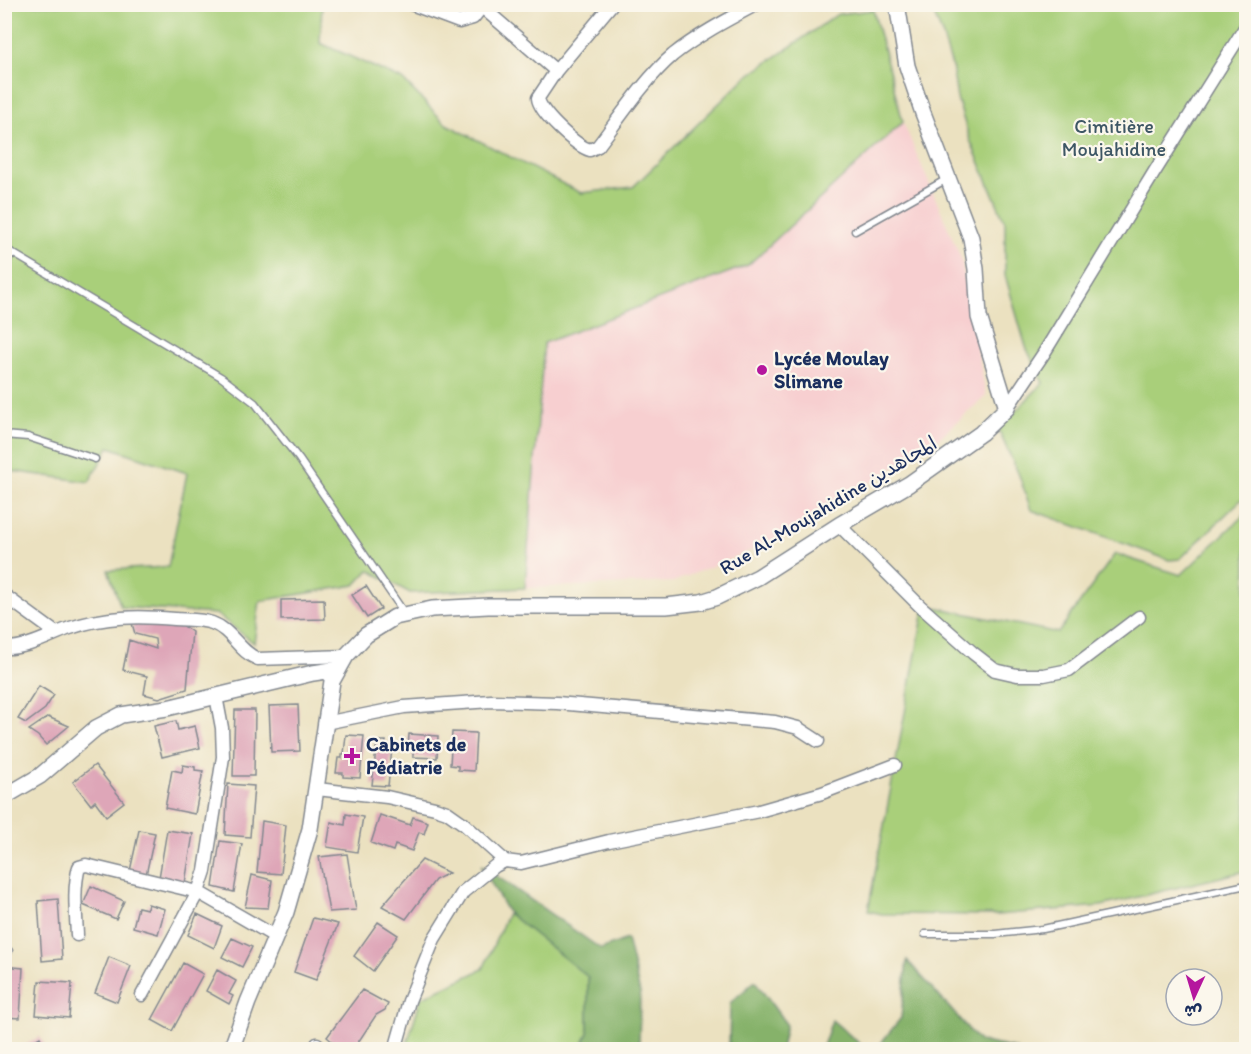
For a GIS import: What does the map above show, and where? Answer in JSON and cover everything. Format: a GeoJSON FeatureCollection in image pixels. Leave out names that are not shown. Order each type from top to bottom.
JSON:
{"type":"FeatureCollection","features":[{"type":"Feature","properties":{"kind":"street"},"geometry":{"type":"LineString","coordinates":[[411,4],[459,22],[473,18],[483,6],[556,71]]}},
{"type":"Feature","properties":{"kind":"street"},"geometry":{"type":"LineString","coordinates":[[612,4],[556,71],[540,94],[540,105],[545,113],[585,149],[593,150],[667,61],[741,8],[757,4]]}},
{"type":"Feature","properties":{"kind":"street"},"geometry":{"type":"LineString","coordinates":[[897,4],[907,66],[947,179],[959,202],[971,238],[976,269],[979,317],[1007,408]]}},
{"type":"Feature","properties":{"kind":"street","name":"Rue Al-Moujahidine المجاهدين"},"geometry":{"type":"LineString","coordinates":[[231,1050],[248,1002],[286,912],[310,829],[332,681],[343,663],[366,635],[405,614],[457,607],[666,606],[701,602],[758,577],[940,464],[981,433],[1007,408],[1044,353],[1246,26]]}},
{"type":"Feature","properties":{"kind":"street"},"geometry":{"type":"LineString","coordinates":[[839,525],[920,606],[995,670],[1017,675],[1044,675],[1069,670],[1138,617]]}},
{"type":"Feature","properties":{"kind":"street"},"geometry":{"type":"LineString","coordinates":[[4,595],[56,633]]}},
{"type":"Feature","properties":{"kind":"street"},"geometry":{"type":"LineString","coordinates":[[4,648],[20,646],[93,621],[116,617],[194,620],[219,626],[229,633],[247,654],[258,660],[343,663]]}},
{"type":"Feature","properties":{"kind":"street"},"geometry":{"type":"LineString","coordinates":[[6,795],[40,776],[96,728],[113,718],[128,713],[157,710],[314,673],[343,663]]}},
{"type":"Feature","properties":{"kind":"street"},"geometry":{"type":"LineString","coordinates":[[142,995],[198,892],[205,870],[222,770],[223,739],[216,696]]}},
{"type":"Feature","properties":{"kind":"street"},"geometry":{"type":"LineString","coordinates":[[325,723],[383,710],[428,704],[534,702],[768,721],[798,728],[818,741]]}},
{"type":"Feature","properties":{"kind":"street"},"geometry":{"type":"LineString","coordinates":[[395,1050],[409,1001],[439,931],[463,892],[495,866],[505,861],[521,863],[620,839],[736,817],[814,795],[895,765]]}},
{"type":"Feature","properties":{"kind":"street"},"geometry":{"type":"LineString","coordinates":[[317,789],[387,797],[447,812],[464,824],[505,861]]}},
{"type":"Feature","properties":{"kind":"street"},"geometry":{"type":"LineString","coordinates":[[77,935],[76,890],[81,866],[97,867],[198,892],[276,937]]}},
{"type":"Feature","properties":{"kind":"lane"},"geometry":{"type":"LineString","coordinates":[[855,231],[947,179]]}},
{"type":"Feature","properties":{"kind":"lane"},"geometry":{"type":"LineString","coordinates":[[4,271],[8,250],[221,377],[255,402],[299,459],[405,614]]}},
{"type":"Feature","properties":{"kind":"lane"},"geometry":{"type":"LineString","coordinates":[[4,435],[22,435],[95,459]]}},
{"type":"Feature","properties":{"kind":"lane"},"geometry":{"type":"LineString","coordinates":[[925,934],[995,934],[1034,930],[1246,885]]}},
{"type":"Feature","properties":{"kind":"shaded area","name":"Lycée Moulay Slimane"},"geometry":{"type":"Polygon","coordinates":[[[903,122],[961,258],[986,396],[938,439],[790,535],[673,582],[525,588],[544,343],[748,265],[903,122]]]}},
{"type":"Feature","properties":{"kind":"green space"},"geometry":{"type":"Polygon","coordinates":[[[261,4],[266,6],[267,4],[322,5],[320,43],[403,80],[446,124],[581,193],[633,187],[745,78],[838,14],[873,10],[903,122],[748,265],[544,343],[525,588],[410,593],[369,570],[355,585],[260,601],[254,643],[216,614],[121,607],[108,570],[168,567],[187,473],[109,447],[89,482],[5,470],[5,5],[261,4]]]}},
{"type":"Feature","properties":{"kind":"green space","name":"Cimitière Moujahidine"},"geometry":{"type":"Polygon","coordinates":[[[927,5],[1246,5],[1246,495],[1180,559],[1169,560],[1031,510],[1019,475],[998,429],[1043,383],[1026,347],[1005,275],[1005,222],[970,140],[957,98],[952,66],[942,34],[933,12],[927,5]]]}},
{"type":"Feature","properties":{"kind":"green space"},"geometry":{"type":"Polygon","coordinates":[[[1246,513],[1246,871],[1101,906],[997,915],[882,914],[868,911],[925,605],[1058,633],[1115,554],[1181,575],[1246,513]]]}},
{"type":"Feature","properties":{"kind":"green space"},"geometry":{"type":"Polygon","coordinates":[[[481,865],[601,949],[627,939],[640,993],[639,1049],[581,1049],[588,1033],[588,977],[508,913],[481,865]]]}},
{"type":"Feature","properties":{"kind":"green space"},"geometry":{"type":"Polygon","coordinates":[[[508,913],[588,977],[588,1033],[581,1049],[405,1050],[421,998],[483,969],[508,913]]]}},
{"type":"Feature","properties":{"kind":"green space"},"geometry":{"type":"Polygon","coordinates":[[[907,960],[979,1041],[1017,1049],[876,1049],[901,1018],[907,960]]]}},
{"type":"Feature","properties":{"kind":"green space"},"geometry":{"type":"Polygon","coordinates":[[[755,981],[786,1024],[781,1049],[729,1049],[730,1003],[755,981]]]}},
{"type":"Feature","properties":{"kind":"green space"},"geometry":{"type":"Polygon","coordinates":[[[832,1020],[866,1049],[822,1049],[832,1020]]]}},
{"type":"Feature","properties":{"kind":"building"},"geometry":{"type":"Polygon","coordinates":[[[366,586],[381,609],[367,618],[352,595],[366,586]]]}},
{"type":"Feature","properties":{"kind":"building"},"geometry":{"type":"Polygon","coordinates":[[[324,599],[325,619],[281,620],[281,600],[324,599]]]}},
{"type":"Feature","properties":{"kind":"building"},"geometry":{"type":"Polygon","coordinates":[[[131,620],[182,625],[192,632],[187,689],[159,698],[144,694],[147,676],[123,670],[129,640],[156,649],[155,639],[135,634],[131,620]]]}},
{"type":"Feature","properties":{"kind":"building"},"geometry":{"type":"Polygon","coordinates":[[[39,686],[54,695],[45,709],[26,723],[18,719],[39,686]]]}},
{"type":"Feature","properties":{"kind":"building"},"geometry":{"type":"Polygon","coordinates":[[[298,705],[300,751],[271,752],[269,706],[298,705]]]}},
{"type":"Feature","properties":{"kind":"building"},"geometry":{"type":"Polygon","coordinates":[[[235,710],[255,710],[254,776],[233,776],[235,710]]]}},
{"type":"Feature","properties":{"kind":"building"},"geometry":{"type":"Polygon","coordinates":[[[48,717],[69,726],[46,745],[29,730],[48,717]]]}},
{"type":"Feature","properties":{"kind":"building"},"geometry":{"type":"Polygon","coordinates":[[[176,721],[178,730],[195,726],[200,748],[162,757],[154,726],[176,721]]]}},
{"type":"Feature","properties":{"kind":"building"},"geometry":{"type":"Polygon","coordinates":[[[452,732],[476,733],[474,771],[458,770],[458,766],[450,765],[452,732]]]}},
{"type":"Feature","properties":{"kind":"building"},"geometry":{"type":"Polygon","coordinates":[[[409,734],[438,736],[437,758],[413,757],[413,749],[408,749],[409,734]]]}},
{"type":"Feature","properties":{"kind":"building","name":"Cabinets de Pédiatrie"},"geometry":{"type":"Polygon","coordinates":[[[346,735],[364,736],[360,778],[343,777],[343,773],[336,773],[338,758],[342,758],[344,754],[346,735]]]}},
{"type":"Feature","properties":{"kind":"building"},"geometry":{"type":"Polygon","coordinates":[[[377,741],[386,741],[385,748],[392,749],[388,786],[372,785],[377,741]]]}},
{"type":"Feature","properties":{"kind":"building"},"geometry":{"type":"Polygon","coordinates":[[[95,765],[124,802],[106,816],[95,801],[91,805],[73,782],[95,765]]]}},
{"type":"Feature","properties":{"kind":"building"},"geometry":{"type":"Polygon","coordinates":[[[183,765],[203,771],[195,814],[165,808],[172,770],[182,772],[183,765]]]}},
{"type":"Feature","properties":{"kind":"building"},"geometry":{"type":"Polygon","coordinates":[[[228,784],[254,786],[250,837],[225,835],[228,784]]]}},
{"type":"Feature","properties":{"kind":"building"},"geometry":{"type":"Polygon","coordinates":[[[346,814],[363,817],[357,852],[327,847],[331,822],[345,825],[346,814]]]}},
{"type":"Feature","properties":{"kind":"building"},"geometry":{"type":"Polygon","coordinates":[[[380,815],[410,825],[413,817],[428,822],[424,834],[419,832],[412,851],[395,845],[393,851],[371,843],[380,815]]]}},
{"type":"Feature","properties":{"kind":"building"},"geometry":{"type":"Polygon","coordinates":[[[262,821],[286,825],[281,874],[257,872],[262,821]]]}},
{"type":"Feature","properties":{"kind":"building"},"geometry":{"type":"Polygon","coordinates":[[[139,830],[155,833],[146,875],[130,871],[139,830]]]}},
{"type":"Feature","properties":{"kind":"building"},"geometry":{"type":"Polygon","coordinates":[[[167,830],[193,834],[185,883],[159,878],[167,830]]]}},
{"type":"Feature","properties":{"kind":"building"},"geometry":{"type":"Polygon","coordinates":[[[220,841],[242,844],[234,892],[213,887],[220,841]]]}},
{"type":"Feature","properties":{"kind":"building"},"geometry":{"type":"Polygon","coordinates":[[[347,854],[356,910],[329,912],[319,857],[347,854]]]}},
{"type":"Feature","properties":{"kind":"building"},"geometry":{"type":"Polygon","coordinates":[[[422,860],[449,873],[435,880],[406,919],[382,906],[422,860]]]}},
{"type":"Feature","properties":{"kind":"building"},"geometry":{"type":"Polygon","coordinates":[[[252,875],[272,880],[268,908],[245,907],[252,875]]]}},
{"type":"Feature","properties":{"kind":"building"},"geometry":{"type":"Polygon","coordinates":[[[91,886],[124,901],[116,919],[83,905],[91,886]]]}},
{"type":"Feature","properties":{"kind":"building"},"geometry":{"type":"Polygon","coordinates":[[[58,899],[62,959],[42,961],[38,901],[58,899]]]}},
{"type":"Feature","properties":{"kind":"building"},"geometry":{"type":"Polygon","coordinates":[[[148,904],[165,909],[158,934],[133,927],[138,907],[147,909],[148,904]]]}},
{"type":"Feature","properties":{"kind":"building"},"geometry":{"type":"Polygon","coordinates":[[[197,914],[222,926],[214,948],[188,935],[197,914]]]}},
{"type":"Feature","properties":{"kind":"building"},"geometry":{"type":"Polygon","coordinates":[[[313,918],[338,924],[316,980],[294,972],[313,918]]]}},
{"type":"Feature","properties":{"kind":"building"},"geometry":{"type":"Polygon","coordinates":[[[378,922],[398,935],[373,971],[354,956],[378,922]]]}},
{"type":"Feature","properties":{"kind":"building"},"geometry":{"type":"Polygon","coordinates":[[[232,938],[252,947],[242,967],[222,957],[232,938]]]}},
{"type":"Feature","properties":{"kind":"building"},"geometry":{"type":"Polygon","coordinates":[[[109,957],[131,966],[117,1002],[95,993],[109,957]]]}},
{"type":"Feature","properties":{"kind":"building"},"geometry":{"type":"Polygon","coordinates":[[[183,963],[203,974],[172,1031],[152,1020],[183,963]]]}},
{"type":"Feature","properties":{"kind":"building"},"geometry":{"type":"Polygon","coordinates":[[[4,966],[23,968],[20,1018],[4,1017],[4,966]]]}},
{"type":"Feature","properties":{"kind":"building"},"geometry":{"type":"Polygon","coordinates":[[[217,970],[236,981],[229,994],[233,996],[229,1004],[206,991],[217,970]]]}},
{"type":"Feature","properties":{"kind":"building"},"geometry":{"type":"Polygon","coordinates":[[[39,981],[72,983],[69,1018],[36,1015],[39,981]]]}},
{"type":"Feature","properties":{"kind":"building"},"geometry":{"type":"Polygon","coordinates":[[[362,990],[388,1004],[385,1010],[376,1015],[353,1050],[342,1050],[327,1037],[362,990]]]}},
{"type":"Feature","properties":{"kind":"building"},"geometry":{"type":"Polygon","coordinates":[[[40,1037],[47,1050],[17,1050],[40,1037]]]}},
{"type":"Feature","properties":{"kind":"place","name":"Lycée Moulay Slimane"},"geometry":{"type":"Point","coordinates":[762,370]}},
{"type":"Feature","properties":{"kind":"place","name":"Cabinets de Pédiatrie"},"geometry":{"type":"Point","coordinates":[352,756]}}]}
